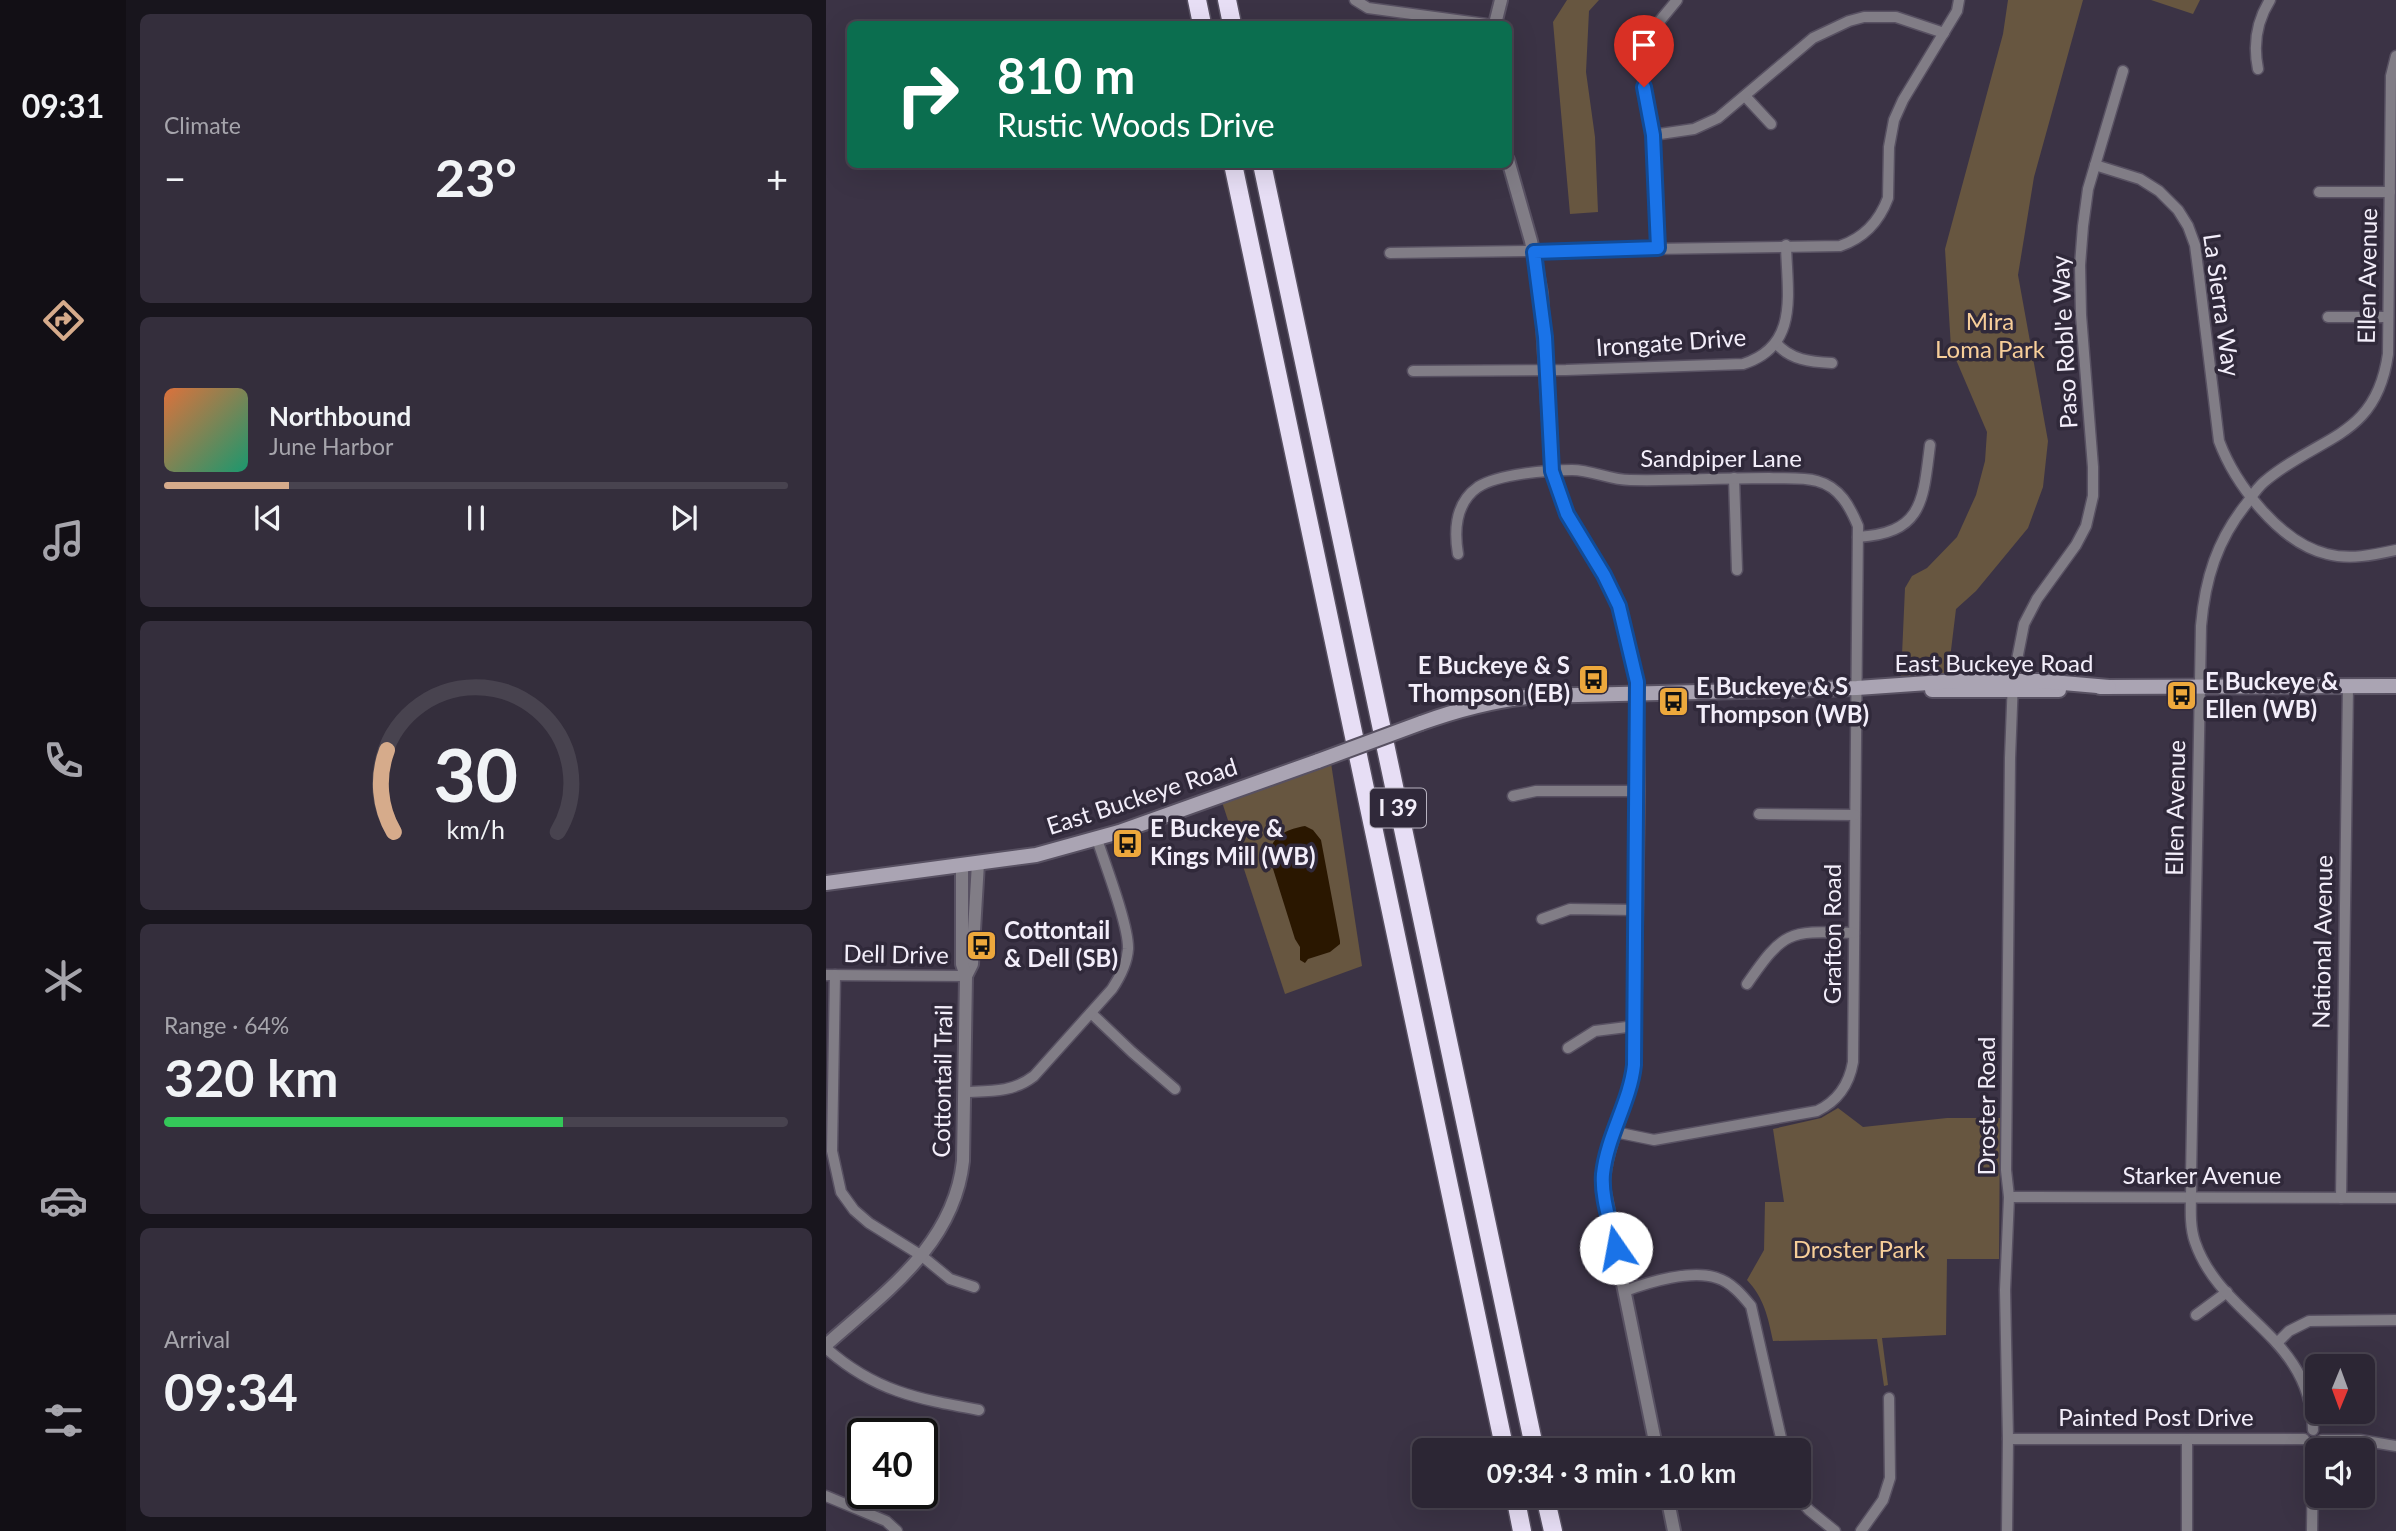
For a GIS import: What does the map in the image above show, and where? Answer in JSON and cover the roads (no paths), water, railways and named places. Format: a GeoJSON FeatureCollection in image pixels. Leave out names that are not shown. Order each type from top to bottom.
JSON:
{"type":"FeatureCollection","features":[{"type":"Feature","properties":{"kind":"highway"},"geometry":{"type":"LineString","coordinates":[[1197,0],[1201,21]]}},
{"type":"Feature","properties":{"kind":"highway"},"geometry":{"type":"LineString","coordinates":[[1227,0],[1231,21]]}},
{"type":"Feature","properties":{"kind":"highway","name":"I 39"},"geometry":{"type":"LineString","coordinates":[[1234,168],[1502,1438]]}},
{"type":"Feature","properties":{"kind":"highway","name":"I 39"},"geometry":{"type":"LineString","coordinates":[[1263,168],[1532,1438]]}},
{"type":"Feature","properties":{"kind":"highway"},"geometry":{"type":"LineString","coordinates":[[1517,1508],[1522,1531]]}},
{"type":"Feature","properties":{"kind":"highway"},"geometry":{"type":"LineString","coordinates":[[1548,1508],[1553,1531]]}},
{"type":"Feature","properties":{"kind":"main road","name":"East Buckeye Road"},"geometry":{"type":"LineString","coordinates":[[826,883],[1036,855],[1097,839],[1461,709],[1482,699],[1530,689],[1586,685],[1709,690],[1879,687],[1925,690],[2012,686],[2394,686]]}},
{"type":"Feature","properties":{"kind":"street"},"geometry":{"type":"LineString","coordinates":[[1355,0],[1368,8],[1464,21]]}},
{"type":"Feature","properties":{"kind":"street"},"geometry":{"type":"LineString","coordinates":[[1496,21],[1501,0]]}},
{"type":"Feature","properties":{"kind":"street"},"geometry":{"type":"LineString","coordinates":[[1658,248],[1653,135],[1641,67],[1649,34],[1676,0]]}},
{"type":"Feature","properties":{"kind":"street"},"geometry":{"type":"LineString","coordinates":[[1390,253],[1840,246],[1854,241],[1876,223],[1888,198],[1889,147],[1894,120],[1903,100],[1957,11],[1959,0]]}},
{"type":"Feature","properties":{"kind":"street"},"geometry":{"type":"LineString","coordinates":[[2258,69],[2254,43],[2261,15],[2270,0]]}},
{"type":"Feature","properties":{"kind":"street"},"geometry":{"type":"LineString","coordinates":[[1653,135],[1694,129],[1718,118],[1813,38],[1849,21],[1864,17],[1896,18],[1944,33]]}},
{"type":"Feature","properties":{"kind":"street","name":"Ellen Avenue"},"geometry":{"type":"LineString","coordinates":[[2313,1430],[2311,1400],[2292,1361],[2211,1272],[2192,1233],[2198,686],[2203,602],[2211,567],[2229,528],[2262,483],[2347,430],[2371,405],[2386,370],[2391,76],[2396,56]]}},
{"type":"Feature","properties":{"kind":"street","name":"Paso Robl'e Way"},"geometry":{"type":"LineString","coordinates":[[2012,686],[2024,624],[2037,599],[2077,545],[2086,526],[2093,496],[2080,265],[2085,214],[2095,165],[2123,71]]}},
{"type":"Feature","properties":{"kind":"street"},"geometry":{"type":"LineString","coordinates":[[1745,96],[1771,124]]}},
{"type":"Feature","properties":{"kind":"street","name":"La Sierra Way"},"geometry":{"type":"LineString","coordinates":[[2095,165],[2140,179],[2159,191],[2178,210],[2188,226],[2195,245],[2219,441],[2226,460],[2251,497],[2297,541],[2315,550],[2352,557],[2396,550]]}},
{"type":"Feature","properties":{"kind":"street"},"geometry":{"type":"LineString","coordinates":[[1510,168],[1534,252],[1541,293],[1552,471],[1567,514],[1604,575],[1619,606],[1637,689],[1635,1026],[1632,1082],[1605,1165],[1603,1186],[1654,1438]]}},
{"type":"Feature","properties":{"kind":"street"},"geometry":{"type":"LineString","coordinates":[[2319,192],[2390,192]]}},
{"type":"Feature","properties":{"kind":"street","name":"Irongate Drive"},"geometry":{"type":"LineString","coordinates":[[1413,371],[1743,364],[1765,355],[1783,331],[1788,315],[1786,246]]}},
{"type":"Feature","properties":{"kind":"street"},"geometry":{"type":"LineString","coordinates":[[2329,317],[2388,317]]}},
{"type":"Feature","properties":{"kind":"street"},"geometry":{"type":"LineString","coordinates":[[1776,343],[1784,351],[1801,360],[1832,363]]}},
{"type":"Feature","properties":{"kind":"street"},"geometry":{"type":"LineString","coordinates":[[1858,537],[1895,531],[1914,514],[1923,495],[1930,445]]}},
{"type":"Feature","properties":{"kind":"street","name":"Sandpiper Lane"},"geometry":{"type":"LineString","coordinates":[[1458,554],[1455,527],[1461,509],[1471,494],[1491,481],[1575,470],[1631,480],[1734,478],[1817,481],[1828,486],[1850,506],[1858,527],[1858,537]]}},
{"type":"Feature","properties":{"kind":"street"},"geometry":{"type":"LineString","coordinates":[[1734,478],[1737,570]]}},
{"type":"Feature","properties":{"kind":"street","name":"Grafton Road"},"geometry":{"type":"LineString","coordinates":[[1615,1132],[1654,1140],[1817,1111],[1830,1104],[1846,1085],[1853,1062],[1858,537]]}},
{"type":"Feature","properties":{"kind":"street","name":"Droster Road"},"geometry":{"type":"LineString","coordinates":[[2007,1531],[2005,1290],[2012,686]]}},
{"type":"Feature","properties":{"kind":"street","name":"National Avenue"},"geometry":{"type":"LineString","coordinates":[[2341,1198],[2348,686]]}},
{"type":"Feature","properties":{"kind":"street"},"geometry":{"type":"LineString","coordinates":[[1513,796],[1536,791],[1637,791]]}},
{"type":"Feature","properties":{"kind":"street"},"geometry":{"type":"LineString","coordinates":[[1759,814],[1855,815]]}},
{"type":"Feature","properties":{"kind":"street"},"geometry":{"type":"LineString","coordinates":[[964,1092],[1001,1091],[1024,1084],[1117,982],[1128,948],[1126,933],[1097,839]]}},
{"type":"Feature","properties":{"kind":"street","name":"Cottontail Trail"},"geometry":{"type":"LineString","coordinates":[[966,976],[972,964],[978,863]]}},
{"type":"Feature","properties":{"kind":"street","name":"Cottontail Trail"},"geometry":{"type":"LineString","coordinates":[[826,1347],[900,1279],[929,1248],[948,1217],[961,1175],[966,976],[962,964],[962,866]]}},
{"type":"Feature","properties":{"kind":"street"},"geometry":{"type":"LineString","coordinates":[[1542,919],[1570,909],[1636,910]]}},
{"type":"Feature","properties":{"kind":"street"},"geometry":{"type":"LineString","coordinates":[[1747,984],[1769,953],[1786,938],[1811,932],[1854,933]]}},
{"type":"Feature","properties":{"kind":"street"},"geometry":{"type":"LineString","coordinates":[[830,975],[832,1151],[841,1192],[860,1217],[922,1256],[950,1279],[974,1287]]}},
{"type":"Feature","properties":{"kind":"street","name":"Dell Drive"},"geometry":{"type":"LineString","coordinates":[[830,975],[966,976]]}},
{"type":"Feature","properties":{"kind":"street"},"geometry":{"type":"LineString","coordinates":[[1091,1013],[1175,1089]]}},
{"type":"Feature","properties":{"kind":"street"},"geometry":{"type":"LineString","coordinates":[[1568,1048],[1595,1031],[1635,1026]]}},
{"type":"Feature","properties":{"kind":"street","name":"Starker Avenue"},"geometry":{"type":"LineString","coordinates":[[2008,1196],[2396,1198]]}},
{"type":"Feature","properties":{"kind":"street"},"geometry":{"type":"LineString","coordinates":[[1625,1291],[1642,1285],[1698,1275],[1718,1278],[1739,1293],[1751,1306],[1781,1438]]}},
{"type":"Feature","properties":{"kind":"street"},"geometry":{"type":"LineString","coordinates":[[2196,1315],[2227,1292]]}},
{"type":"Feature","properties":{"kind":"street"},"geometry":{"type":"LineString","coordinates":[[2277,1343],[2289,1331],[2309,1321],[2396,1320]]}},
{"type":"Feature","properties":{"kind":"street"},"geometry":{"type":"LineString","coordinates":[[826,1347],[848,1368],[882,1386],[932,1401],[979,1410]]}},
{"type":"Feature","properties":{"kind":"street"},"geometry":{"type":"LineString","coordinates":[[1861,1531],[1883,1500],[1890,1478],[1889,1398]]}},
{"type":"Feature","properties":{"kind":"street"},"geometry":{"type":"LineString","coordinates":[[2305,1442],[2306,1434],[2313,1430],[2321,1438]]}},
{"type":"Feature","properties":{"kind":"street","name":"Painted Post Drive"},"geometry":{"type":"LineString","coordinates":[[2008,1439],[2304,1439]]}},
{"type":"Feature","properties":{"kind":"street"},"geometry":{"type":"LineString","coordinates":[[2187,1440],[2187,1531]]}},
{"type":"Feature","properties":{"kind":"street"},"geometry":{"type":"LineString","coordinates":[[2375,1442],[2396,1446]]}},
{"type":"Feature","properties":{"kind":"street"},"geometry":{"type":"LineString","coordinates":[[826,1496],[886,1521],[897,1531]]}},
{"type":"Feature","properties":{"kind":"street"},"geometry":{"type":"LineString","coordinates":[[1669,1508],[1674,1531]]}},
{"type":"Feature","properties":{"kind":"street"},"geometry":{"type":"LineString","coordinates":[[1807,1508],[1835,1531]]}},
{"type":"Feature","properties":{"kind":"street"},"geometry":{"type":"LineString","coordinates":[[2312,1508],[2312,1531]]}},
{"type":"Feature","properties":{"kind":"place","name":"E Buckeye & S Thompson (EB)"},"geometry":{"type":"Point","coordinates":[1593,680]}},
{"type":"Feature","properties":{"kind":"place","name":"E Buckeye & Ellen (WB)"},"geometry":{"type":"Point","coordinates":[2182,696]}},
{"type":"Feature","properties":{"kind":"place","name":"E Buckeye & S Thompson (WB)"},"geometry":{"type":"Point","coordinates":[1673,701]}},
{"type":"Feature","properties":{"kind":"place","name":"E Buckeye & Kings Mill (WB)"},"geometry":{"type":"Point","coordinates":[1127,843]}},
{"type":"Feature","properties":{"kind":"place","name":"Cottontail & Dell (SB)"},"geometry":{"type":"Point","coordinates":[981,945]}},
{"type":"Feature","properties":{"kind":"park label","name":"Mira Loma Park"},"geometry":{"type":"Point","coordinates":[1990,336]}},
{"type":"Feature","properties":{"kind":"park label","name":"Droster Park"},"geometry":{"type":"Point","coordinates":[1859,1250]}}]}
